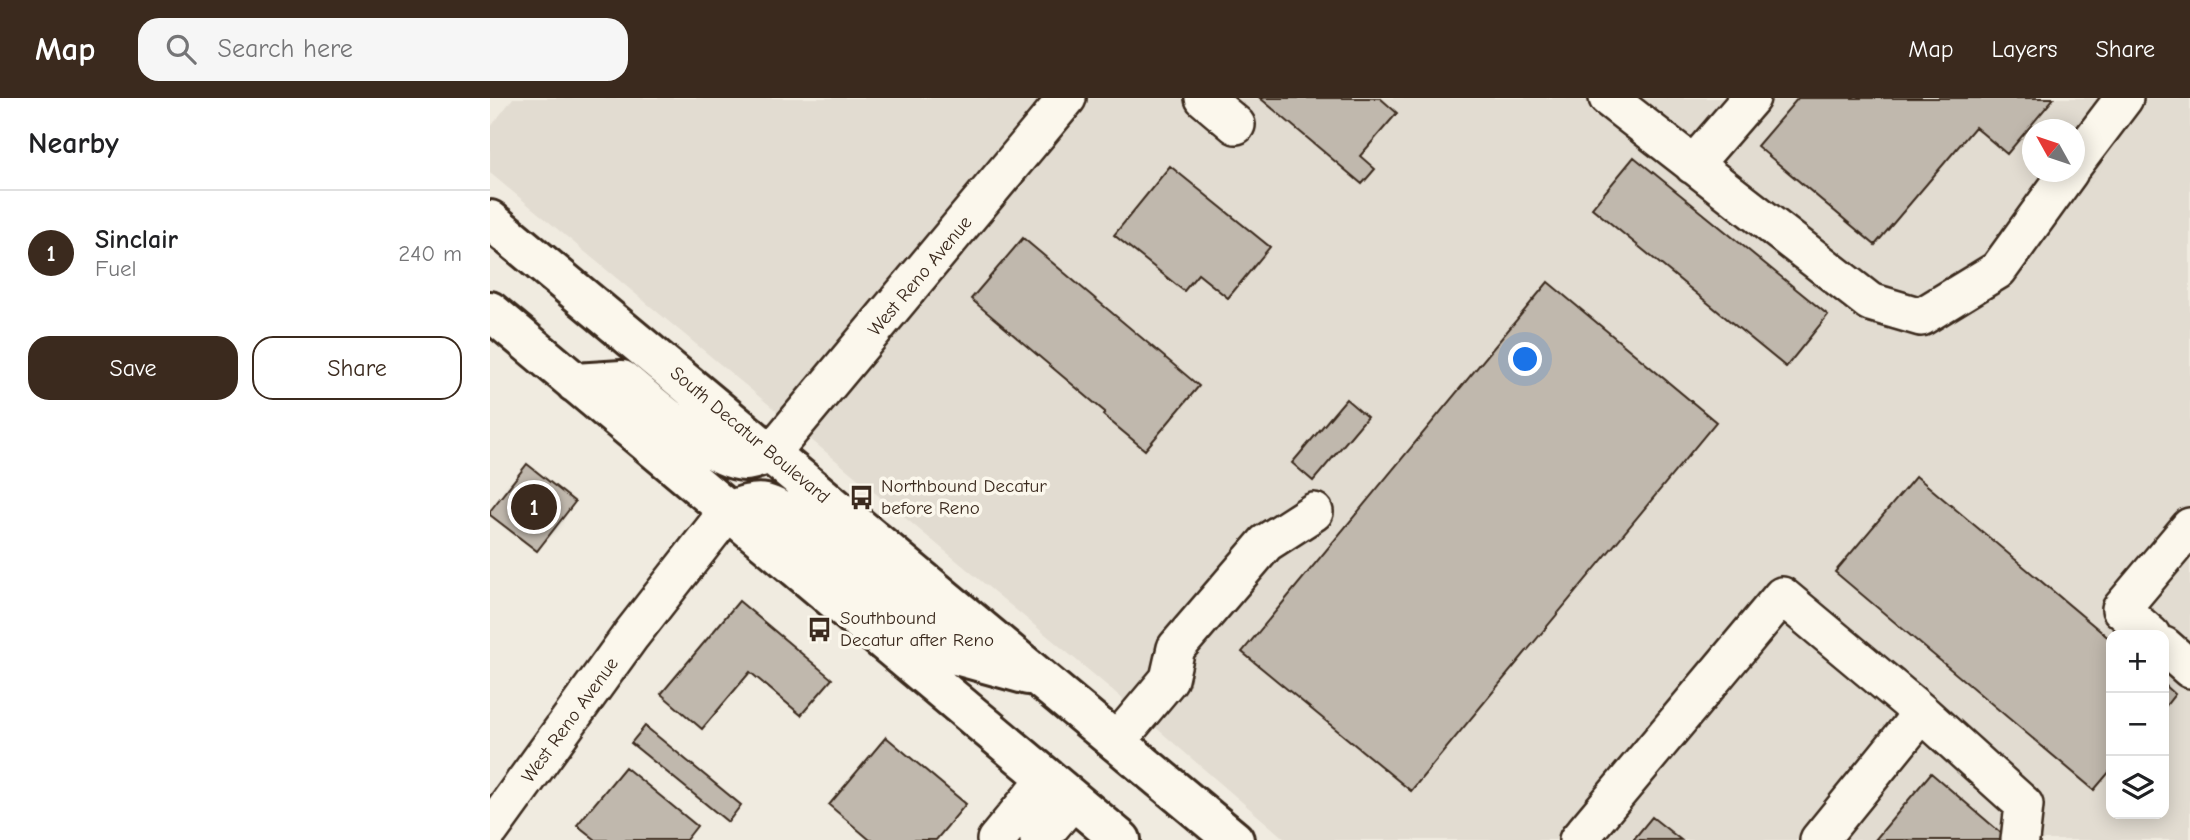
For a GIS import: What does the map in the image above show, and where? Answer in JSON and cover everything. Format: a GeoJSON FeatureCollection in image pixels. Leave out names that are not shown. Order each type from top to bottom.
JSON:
{"type":"FeatureCollection","features":[{"type":"Feature","properties":{"kind":"main road","name":"South Decatur Boulevard"},"geometry":{"type":"LineString","coordinates":[[490,220],[1234,840]]}},
{"type":"Feature","properties":{"kind":"main road"},"geometry":{"type":"LineString","coordinates":[[490,311],[1121,840]]}},
{"type":"Feature","properties":{"kind":"main road"},"geometry":{"type":"LineString","coordinates":[[575,383],[622,380],[710,449],[730,459],[746,461],[771,453]]}},
{"type":"Feature","properties":{"kind":"main road"},"geometry":{"type":"LineString","coordinates":[[727,511],[754,502],[771,505],[794,519],[956,655],[1040,678]]}},
{"type":"Feature","properties":{"kind":"street","name":"West Reno Avenue"},"geometry":{"type":"LineString","coordinates":[[771,453],[1067,98]]}},
{"type":"Feature","properties":{"kind":"street"},"geometry":{"type":"LineString","coordinates":[[1204,98],[1236,125]]}},
{"type":"Feature","properties":{"kind":"street"},"geometry":{"type":"LineString","coordinates":[[1608,98],[1870,302],[1921,317],[1998,270],[2062,182]]}},
{"type":"Feature","properties":{"kind":"street"},"geometry":{"type":"LineString","coordinates":[[1693,165],[1751,98]]}},
{"type":"Feature","properties":{"kind":"street"},"geometry":{"type":"LineString","coordinates":[[2085,149],[2124,98]]}},
{"type":"Feature","properties":{"kind":"street","name":"West Reno Avenue"},"geometry":{"type":"LineString","coordinates":[[490,830],[631,635],[727,511]]}},
{"type":"Feature","properties":{"kind":"street"},"geometry":{"type":"LineString","coordinates":[[1116,742],[1169,678],[1176,648],[1266,543],[1314,512]]}},
{"type":"Feature","properties":{"kind":"street"},"geometry":{"type":"LineString","coordinates":[[2145,630],[2121,609],[2190,527]]}},
{"type":"Feature","properties":{"kind":"street"},"geometry":{"type":"LineString","coordinates":[[1578,840],[1782,596],[1923,713],[2024,805],[2020,840]]}},
{"type":"Feature","properties":{"kind":"street"},"geometry":{"type":"LineString","coordinates":[[2169,650],[2190,669]]}},
{"type":"Feature","properties":{"kind":"street"},"geometry":{"type":"LineString","coordinates":[[1819,840],[1923,713]]}},
{"type":"Feature","properties":{"kind":"street"},"geometry":{"type":"LineString","coordinates":[[996,840],[1060,789]]}},
{"type":"Feature","properties":{"kind":"street"},"geometry":{"type":"LineString","coordinates":[[1040,840],[1060,789]]}},
{"type":"Feature","properties":{"kind":"shaded area"},"geometry":{"type":"Polygon","coordinates":[[[513,98],[2190,98],[2190,840],[1286,840],[1110,688],[490,173],[490,128],[513,98]]]}},
{"type":"Feature","properties":{"kind":"building"},"geometry":{"type":"Polygon","coordinates":[[[1260,98],[1380,98],[1397,113],[1360,156],[1375,169],[1362,184],[1260,98]]]}},
{"type":"Feature","properties":{"kind":"building"},"geometry":{"type":"Polygon","coordinates":[[[1798,98],[2054,98],[2036,119],[2022,119],[2022,136],[2007,154],[1975,127],[1875,245],[1757,146],[1798,98]]]}},
{"type":"Feature","properties":{"kind":"building"},"geometry":{"type":"Polygon","coordinates":[[[1634,157],[1828,315],[1786,367],[1592,208],[1634,157]]]}},
{"type":"Feature","properties":{"kind":"building"},"geometry":{"type":"Polygon","coordinates":[[[1170,166],[1270,247],[1228,298],[1198,274],[1184,291],[1114,235],[1170,166]]]}},
{"type":"Feature","properties":{"kind":"building"},"geometry":{"type":"Polygon","coordinates":[[[1023,238],[1199,386],[1145,450],[1103,415],[1105,412],[971,299],[1023,238]]]}},
{"type":"Feature","properties":{"kind":"building"},"geometry":{"type":"Polygon","coordinates":[[[1548,282],[1716,422],[1411,791],[1242,652],[1548,282]]]}},
{"type":"Feature","properties":{"kind":"building"},"geometry":{"type":"Polygon","coordinates":[[[1346,399],[1367,417],[1313,481],[1292,463],[1346,399]]]}},
{"type":"Feature","properties":{"kind":"building"},"geometry":{"type":"Polygon","coordinates":[[[527,464],[575,502],[537,551],[490,515],[490,511],[527,464]]]}},
{"type":"Feature","properties":{"kind":"building"},"geometry":{"type":"Polygon","coordinates":[[[1916,476],[2106,636],[2106,776],[2094,790],[1835,572],[1916,476]]]}},
{"type":"Feature","properties":{"kind":"building"},"geometry":{"type":"Polygon","coordinates":[[[739,601],[832,679],[801,715],[750,672],[702,729],[661,694],[739,601]]]}},
{"type":"Feature","properties":{"kind":"building"},"geometry":{"type":"Polygon","coordinates":[[[2169,689],[2175,694],[2169,702],[2169,689]]]}},
{"type":"Feature","properties":{"kind":"building"},"geometry":{"type":"Polygon","coordinates":[[[645,726],[741,805],[728,822],[631,743],[645,726]]]}},
{"type":"Feature","properties":{"kind":"building"},"geometry":{"type":"Polygon","coordinates":[[[886,737],[966,804],[936,840],[870,840],[829,805],[886,737]]]}},
{"type":"Feature","properties":{"kind":"building"},"geometry":{"type":"Polygon","coordinates":[[[625,767],[697,826],[686,840],[596,840],[577,825],[625,767]]]}},
{"type":"Feature","properties":{"kind":"building"},"geometry":{"type":"Polygon","coordinates":[[[1931,773],[2008,839],[2008,840],[1875,840],[1931,773]]]}},
{"type":"Feature","properties":{"kind":"building"},"geometry":{"type":"Polygon","coordinates":[[[1652,817],[1681,840],[1633,840],[1652,817]]]}},
{"type":"Feature","properties":{"kind":"place","name":"Northbound Decatur before Reno"},"geometry":{"type":"Point","coordinates":[861,497]}},
{"type":"Feature","properties":{"kind":"place","name":"Sinclair"},"geometry":{"type":"Point","coordinates":[534,507]}},
{"type":"Feature","properties":{"kind":"place","name":"Southbound Decatur after Reno"},"geometry":{"type":"Point","coordinates":[820,629]}}]}
